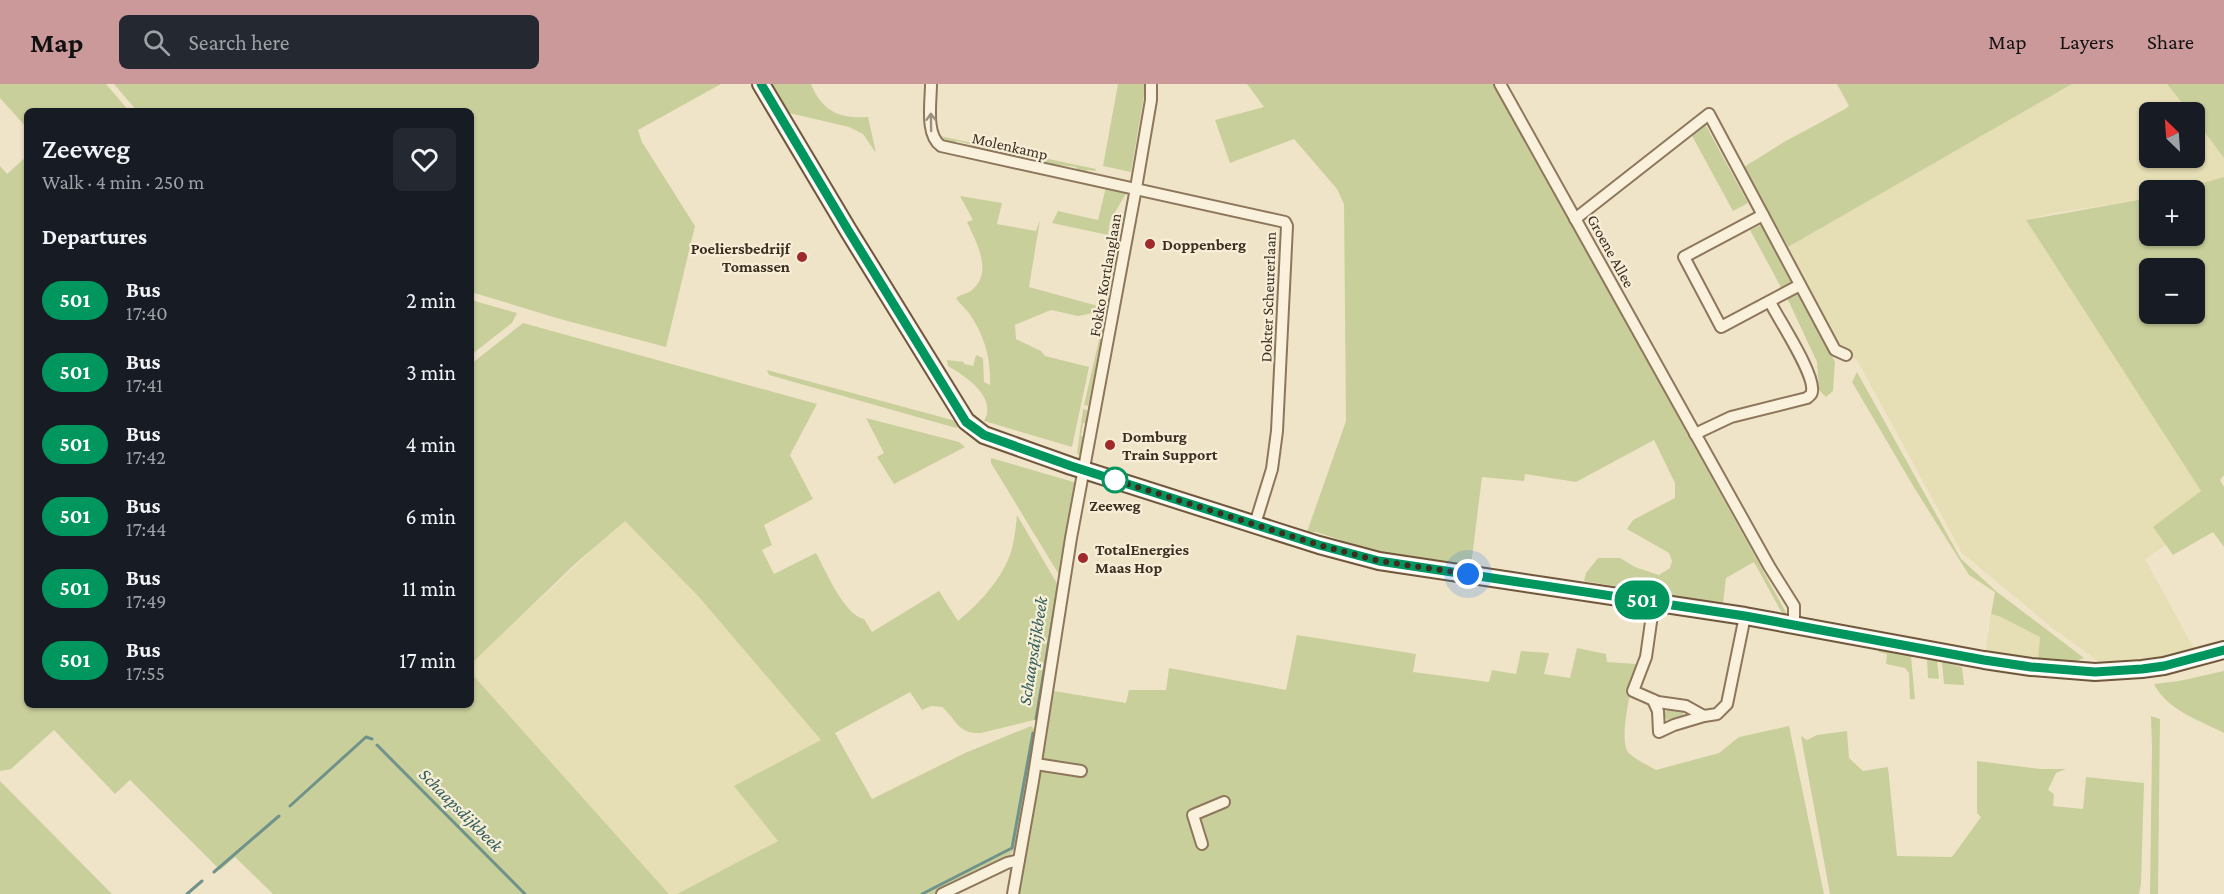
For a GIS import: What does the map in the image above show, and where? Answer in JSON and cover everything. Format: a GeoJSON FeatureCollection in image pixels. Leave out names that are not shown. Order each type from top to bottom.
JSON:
{"type":"FeatureCollection","features":[{"type":"Feature","properties":{"kind":"main road"},"geometry":{"type":"LineString","coordinates":[[761,84],[966,422],[984,435],[1319,545],[1379,561],[1654,601],[2031,667],[2095,672],[2164,666],[2224,650]]}},
{"type":"Feature","properties":{"kind":"street","name":"Molenkamp"},"geometry":{"type":"LineString","coordinates":[[931,84],[931,133],[941,146],[1136,188]]}},
{"type":"Feature","properties":{"kind":"street","name":"Fokko Kortlanglaan"},"geometry":{"type":"LineString","coordinates":[[1085,470],[1136,188],[1151,100],[1151,84]]}},
{"type":"Feature","properties":{"kind":"street","name":"Groene Allee"},"geometry":{"type":"LineString","coordinates":[[1500,84],[1695,434],[1794,606],[1794,625]]}},
{"type":"Feature","properties":{"kind":"street"},"geometry":{"type":"LineString","coordinates":[[1575,219],[1709,114],[1835,350],[1846,354]]}},
{"type":"Feature","properties":{"kind":"street","name":"Dokter Scheurerlaan"},"geometry":{"type":"LineString","coordinates":[[1136,188],[1285,222],[1287,226],[1277,431],[1272,469],[1256,524]]}},
{"type":"Feature","properties":{"kind":"street"},"geometry":{"type":"LineString","coordinates":[[1763,215],[1684,257],[1721,327],[1800,285]]}},
{"type":"Feature","properties":{"kind":"street"},"geometry":{"type":"LineString","coordinates":[[1695,434],[1722,420],[1807,398],[1811,395],[1809,374],[1770,302]]}},
{"type":"Feature","properties":{"kind":"street"},"geometry":{"type":"LineString","coordinates":[[1013,894],[1071,538],[1085,470]]}},
{"type":"Feature","properties":{"kind":"street"},"geometry":{"type":"LineString","coordinates":[[1654,601],[1646,657],[1633,691],[1653,700],[1686,706],[1704,716]]}},
{"type":"Feature","properties":{"kind":"street"},"geometry":{"type":"LineString","coordinates":[[1653,700],[1658,711],[1659,732],[1674,725],[1717,714],[1727,704],[1745,616]]}},
{"type":"Feature","properties":{"kind":"street"},"geometry":{"type":"LineString","coordinates":[[1036,764],[1081,771]]}},
{"type":"Feature","properties":{"kind":"street"},"geometry":{"type":"LineString","coordinates":[[1202,844],[1193,815],[1224,802]]}},
{"type":"Feature","properties":{"kind":"street"},"geometry":{"type":"LineString","coordinates":[[942,894],[1007,863],[1019,860]]}},
{"type":"Feature","properties":{"kind":"shaded area"},"geometry":{"type":"Polygon","coordinates":[[[2072,84],[2167,84],[2181,102],[2139,102],[2139,168],[2205,168],[2205,132],[2224,158],[2224,177],[2205,182],[2205,180],[2139,180],[2139,200],[2049,214],[2026,220],[2201,491],[2154,527],[2166,545],[2145,559],[2197,654],[2099,662],[2051,627],[1962,553],[1857,360],[1838,346],[1788,247],[2072,84]]]}},
{"type":"Feature","properties":{"kind":"shaded area"},"geometry":{"type":"Polygon","coordinates":[[[624,520],[699,597],[821,740],[778,841],[677,894],[669,894],[474,676],[474,661],[624,520]]]}},
{"type":"Feature","properties":{"kind":"shaded area"},"geometry":{"type":"Polygon","coordinates":[[[1991,614],[2040,637],[2038,660],[1996,653],[1985,654],[1991,614]]]}},
{"type":"Feature","properties":{"kind":"green space"},"geometry":{"type":"Polygon","coordinates":[[[0,84],[106,84],[126,108],[24,108],[24,125],[0,98],[0,84]]]}},
{"type":"Feature","properties":{"kind":"green space"},"geometry":{"type":"Polygon","coordinates":[[[114,84],[721,84],[638,130],[642,142],[695,226],[666,347],[474,293],[474,108],[134,108],[114,84]]]}},
{"type":"Feature","properties":{"kind":"green space"},"geometry":{"type":"Polygon","coordinates":[[[772,84],[811,84],[826,107],[840,115],[868,117],[876,153],[863,134],[849,127],[789,113],[772,84]]]}},
{"type":"Feature","properties":{"kind":"green space"},"geometry":{"type":"Polygon","coordinates":[[[1118,84],[1146,84],[1131,172],[1103,166],[1118,84]]]}},
{"type":"Feature","properties":{"kind":"green space"},"geometry":{"type":"Polygon","coordinates":[[[1247,84],[1494,84],[1788,616],[1783,615],[1754,562],[1726,578],[1723,604],[1584,581],[1586,573],[1598,558],[1620,558],[1635,567],[1659,575],[1670,568],[1672,561],[1669,553],[1627,529],[1633,520],[1675,498],[1675,483],[1654,440],[1576,482],[1525,474],[1524,481],[1482,477],[1471,566],[1374,551],[1342,544],[1341,540],[1316,532],[1307,532],[1346,421],[1344,204],[1337,189],[1294,139],[1230,163],[1215,120],[1264,107],[1247,84]]]}},
{"type":"Feature","properties":{"kind":"green space"},"geometry":{"type":"Polygon","coordinates":[[[1837,84],[2072,84],[1788,247],[1744,167],[1849,106],[1837,84]]]}},
{"type":"Feature","properties":{"kind":"green space"},"geometry":{"type":"Polygon","coordinates":[[[2167,84],[2224,84],[2224,158],[2205,132],[2205,102],[2181,102],[2167,84]]]}},
{"type":"Feature","properties":{"kind":"green space"},"geometry":{"type":"Polygon","coordinates":[[[1705,124],[1748,203],[1733,211],[1691,134],[1705,124]]]}},
{"type":"Feature","properties":{"kind":"green space"},"geometry":{"type":"Polygon","coordinates":[[[940,136],[1032,156],[1028,160],[984,147],[972,148],[969,144],[957,141],[953,144],[941,140],[940,136]]]}},
{"type":"Feature","properties":{"kind":"green space"},"geometry":{"type":"Polygon","coordinates":[[[1039,157],[1096,169],[1083,173],[1078,172],[1076,167],[1042,163],[1039,157]]]}},
{"type":"Feature","properties":{"kind":"green space"},"geometry":{"type":"Polygon","coordinates":[[[24,159],[24,708],[474,708],[474,676],[669,894],[273,894],[235,857],[220,870],[130,780],[115,794],[54,730],[11,769],[0,771],[0,166],[7,174],[24,159]]]}},
{"type":"Feature","properties":{"kind":"green space"},"geometry":{"type":"Polygon","coordinates":[[[2224,177],[2224,475],[2220,480],[2224,487],[2224,547],[2213,532],[2173,555],[2153,527],[2201,491],[2026,220],[2139,200],[2139,246],[2205,246],[2205,182],[2224,177]]]}},
{"type":"Feature","properties":{"kind":"green space"},"geometry":{"type":"Polygon","coordinates":[[[1106,187],[1128,190],[1110,221],[1108,235],[1052,223],[1058,211],[1098,220],[1106,187]]]}},
{"type":"Feature","properties":{"kind":"green space"},"geometry":{"type":"Polygon","coordinates":[[[960,196],[1002,203],[997,224],[1036,231],[1040,220],[1029,287],[1098,306],[1093,313],[1078,316],[1051,310],[1015,325],[1016,339],[1041,351],[1045,356],[1089,367],[1072,447],[984,421],[987,404],[978,388],[948,366],[947,360],[964,362],[964,364],[973,366],[976,355],[983,358],[984,382],[990,385],[988,356],[979,330],[969,313],[956,298],[971,291],[979,282],[982,274],[981,256],[967,222],[973,220],[960,196]]]}},
{"type":"Feature","properties":{"kind":"green space"},"geometry":{"type":"Polygon","coordinates":[[[1765,223],[1835,362],[1833,391],[1826,397],[1819,390],[1817,362],[1789,302],[1750,230],[1765,223]]]}},
{"type":"Feature","properties":{"kind":"green space"},"geometry":{"type":"Polygon","coordinates":[[[474,301],[517,313],[512,323],[474,353],[474,301]]]}},
{"type":"Feature","properties":{"kind":"green space"},"geometry":{"type":"Polygon","coordinates":[[[523,323],[817,404],[790,455],[813,499],[764,525],[772,545],[762,550],[774,574],[816,553],[830,581],[849,610],[864,619],[872,632],[939,591],[958,621],[984,596],[999,577],[1010,555],[1017,515],[1059,587],[1038,719],[973,733],[962,729],[942,707],[931,706],[922,710],[910,692],[835,733],[872,799],[965,753],[1031,726],[1036,731],[1018,844],[1008,858],[935,894],[677,894],[778,841],[734,786],[821,740],[699,597],[625,521],[576,563],[474,661],[474,362],[523,323]]]}},
{"type":"Feature","properties":{"kind":"green space"},"geometry":{"type":"Polygon","coordinates":[[[1102,327],[1105,328],[1088,406],[1084,405],[1102,327]]]}},
{"type":"Feature","properties":{"kind":"green space"},"geometry":{"type":"Polygon","coordinates":[[[767,370],[956,421],[959,426],[956,428],[769,375],[767,370]]]}},
{"type":"Feature","properties":{"kind":"green space"},"geometry":{"type":"Polygon","coordinates":[[[1857,372],[1961,559],[1997,592],[2084,658],[2071,663],[2038,660],[2040,637],[1991,614],[1995,592],[1969,575],[1915,489],[1852,382],[1857,372]]]}},
{"type":"Feature","properties":{"kind":"green space"},"geometry":{"type":"Polygon","coordinates":[[[1083,409],[1087,410],[1086,419],[1089,420],[1089,424],[1083,423],[1081,436],[1086,437],[1083,456],[1077,454],[1083,409]]]}},
{"type":"Feature","properties":{"kind":"green space"},"geometry":{"type":"Polygon","coordinates":[[[866,418],[959,442],[965,447],[894,484],[877,457],[884,453],[866,418]]]}},
{"type":"Feature","properties":{"kind":"green space"},"geometry":{"type":"Polygon","coordinates":[[[991,458],[1077,483],[1061,578],[991,463],[991,458]]]}},
{"type":"Feature","properties":{"kind":"green space"},"geometry":{"type":"Polygon","coordinates":[[[1297,635],[1416,654],[1413,672],[1489,682],[1492,670],[1516,674],[1521,651],[1549,653],[1544,674],[1570,678],[1577,648],[1606,654],[1607,662],[1637,664],[1627,709],[1625,745],[1631,755],[1656,770],[1719,753],[1739,737],[1789,726],[1824,894],[1019,894],[1054,691],[1126,703],[1129,690],[1166,690],[1169,668],[1286,690],[1297,635]]]}},
{"type":"Feature","properties":{"kind":"green space"},"geometry":{"type":"Polygon","coordinates":[[[1878,649],[1911,656],[1915,699],[1910,699],[1909,673],[1905,668],[1886,664],[1887,654],[1879,652],[1878,649]]]}},
{"type":"Feature","properties":{"kind":"green space"},"geometry":{"type":"Polygon","coordinates":[[[1927,660],[1937,661],[1939,679],[1928,678],[1927,660]]]}},
{"type":"Feature","properties":{"kind":"green space"},"geometry":{"type":"Polygon","coordinates":[[[1942,662],[1962,667],[1964,685],[1944,684],[1942,662]]]}},
{"type":"Feature","properties":{"kind":"green space"},"geometry":{"type":"Polygon","coordinates":[[[2224,671],[2224,733],[2175,708],[2154,684],[2179,681],[2224,671]]]}},
{"type":"Feature","properties":{"kind":"green space"},"geometry":{"type":"Polygon","coordinates":[[[1667,710],[1684,715],[1667,720],[1663,715],[1667,710]]]}},
{"type":"Feature","properties":{"kind":"green space"},"geometry":{"type":"Polygon","coordinates":[[[2151,716],[2160,719],[2158,894],[2150,894],[2151,716]]]}},
{"type":"Feature","properties":{"kind":"green space"},"geometry":{"type":"Polygon","coordinates":[[[1847,731],[1849,758],[1863,771],[1888,767],[1897,856],[1952,857],[1981,817],[1977,813],[1977,761],[2041,769],[2066,769],[2056,773],[2048,790],[2054,794],[2053,806],[2083,809],[2086,777],[2144,783],[2139,894],[1830,894],[1801,736],[1807,740],[1817,735],[1847,731]]]}},
{"type":"Feature","properties":{"kind":"green space"},"geometry":{"type":"Polygon","coordinates":[[[0,781],[112,894],[0,894],[0,781]]]}},
{"type":"Feature","properties":{"kind":"waterway","name":"Schaapsdijkbeek"},"geometry":{"type":"LineString","coordinates":[[1036,719],[1058,588]]}},
{"type":"Feature","properties":{"kind":"waterway","name":"Schaapsdijkbeek"},"geometry":{"type":"LineString","coordinates":[[922,894],[1012,848],[1033,733]]}},
{"type":"Feature","properties":{"kind":"waterway","name":"Schaapsdijkbeek"},"geometry":{"type":"LineString","coordinates":[[290,806],[366,737],[372,739]]}},
{"type":"Feature","properties":{"kind":"waterway","name":"Schaapsdijkbeek"},"geometry":{"type":"LineString","coordinates":[[377,745],[525,894]]}},
{"type":"Feature","properties":{"kind":"waterway","name":"Schaapsdijkbeek"},"geometry":{"type":"LineString","coordinates":[[214,872],[279,816]]}},
{"type":"Feature","properties":{"kind":"waterway","name":"Schaapsdijkbeek"},"geometry":{"type":"LineString","coordinates":[[187,894],[202,881]]}},
{"type":"Feature","properties":{"kind":"bus line","name":"501"},"geometry":{"type":"LineString","coordinates":[[761,84],[966,422],[984,435],[1071,466],[1319,545],[1379,561],[1784,622],[2031,667],[2095,672],[2142,669],[2187,661],[2224,650]]}},
{"type":"Feature","properties":{"kind":"place","name":"Doppenberg"},"geometry":{"type":"Point","coordinates":[1150,244]}},
{"type":"Feature","properties":{"kind":"place","name":"Poeliersbedrijf Tomassen"},"geometry":{"type":"Point","coordinates":[802,257]}},
{"type":"Feature","properties":{"kind":"place","name":"Domburg Train Support"},"geometry":{"type":"Point","coordinates":[1110,445]}},
{"type":"Feature","properties":{"kind":"place","name":"Zeeweg"},"geometry":{"type":"Point","coordinates":[1115,480]}},
{"type":"Feature","properties":{"kind":"place","name":"TotalEnergies Maas Hop"},"geometry":{"type":"Point","coordinates":[1083,558]}},
{"type":"Feature","properties":{"kind":"route"},"geometry":{"type":"LineString","coordinates":[[1115,480],[1106,477],[1319,545],[1379,561],[1468,574]]}}]}
